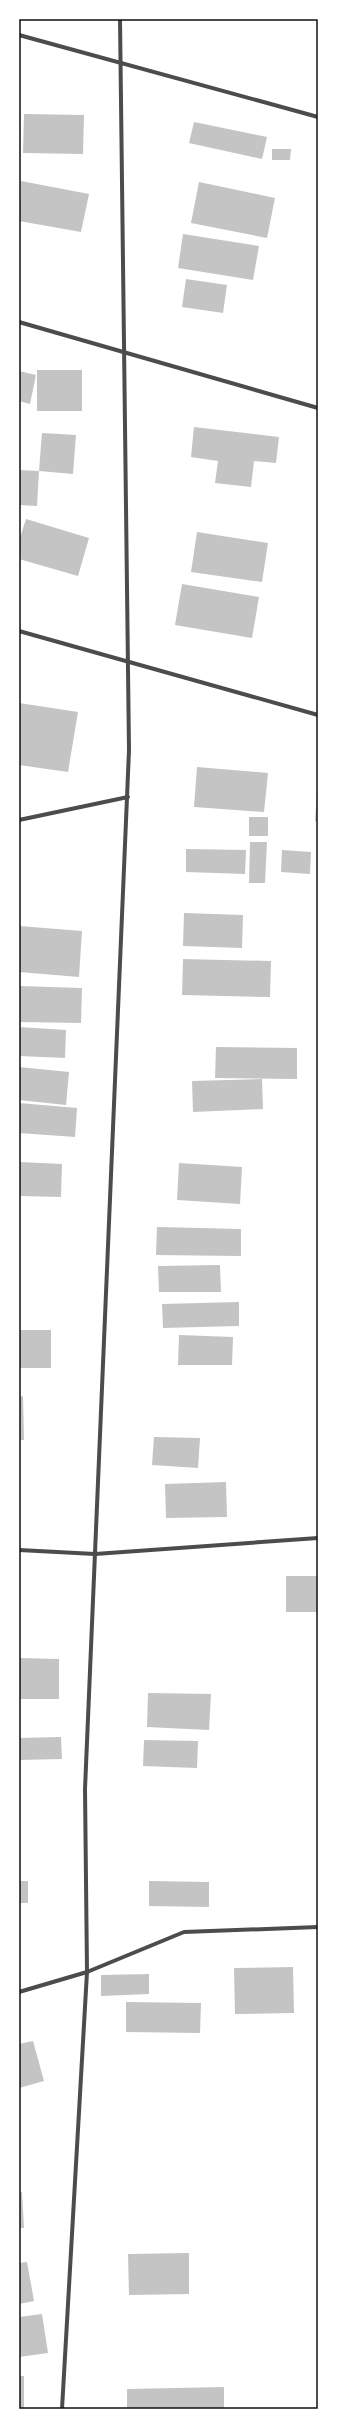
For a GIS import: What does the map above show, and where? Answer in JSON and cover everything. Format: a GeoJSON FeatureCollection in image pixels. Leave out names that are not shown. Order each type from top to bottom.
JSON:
{"type":"FeatureCollection","features":[{"type":"Feature","properties":{"kind":"street"},"geometry":{"type":"LineString","coordinates":[[62,2409],[87,1972],[85,1789],[128,797],[128,662],[120,19]]}},
{"type":"Feature","properties":{"kind":"street"},"geometry":{"type":"LineString","coordinates":[[19,35],[318,117]]}},
{"type":"Feature","properties":{"kind":"street"},"geometry":{"type":"LineString","coordinates":[[19,322],[318,408]]}},
{"type":"Feature","properties":{"kind":"street"},"geometry":{"type":"LineString","coordinates":[[19,631],[318,715]]}},
{"type":"Feature","properties":{"kind":"street"},"geometry":{"type":"LineString","coordinates":[[19,820],[128,797]]}},
{"type":"Feature","properties":{"kind":"street"},"geometry":{"type":"LineString","coordinates":[[19,1550],[95,1554],[318,1538]]}},
{"type":"Feature","properties":{"kind":"street"},"geometry":{"type":"LineString","coordinates":[[19,1992],[87,1972],[184,1932],[318,1927]]}},
{"type":"Feature","properties":{"kind":"building"},"geometry":{"type":"Polygon","coordinates":[[[24,114],[84,115],[83,154],[23,153],[24,114]]]}},
{"type":"Feature","properties":{"kind":"building"},"geometry":{"type":"Polygon","coordinates":[[[194,122],[267,137],[262,159],[189,143],[194,122]]]}},
{"type":"Feature","properties":{"kind":"building"},"geometry":{"type":"Polygon","coordinates":[[[272,149],[291,149],[290,160],[272,160],[272,149]]]}},
{"type":"Feature","properties":{"kind":"building"},"geometry":{"type":"Polygon","coordinates":[[[21,181],[89,194],[81,232],[19,221],[21,181]]]}},
{"type":"Feature","properties":{"kind":"building"},"geometry":{"type":"Polygon","coordinates":[[[199,182],[275,198],[267,238],[191,223],[199,182]]]}},
{"type":"Feature","properties":{"kind":"building"},"geometry":{"type":"Polygon","coordinates":[[[183,234],[259,246],[253,280],[178,268],[183,234]]]}},
{"type":"Feature","properties":{"kind":"building"},"geometry":{"type":"Polygon","coordinates":[[[186,279],[227,285],[223,313],[182,307],[186,279]]]}},
{"type":"Feature","properties":{"kind":"building"},"geometry":{"type":"Polygon","coordinates":[[[37,370],[82,370],[82,411],[37,411],[37,370]]]}},
{"type":"Feature","properties":{"kind":"building"},"geometry":{"type":"Polygon","coordinates":[[[19,371],[36,375],[30,404],[19,401],[19,371]]]}},
{"type":"Feature","properties":{"kind":"building"},"geometry":{"type":"Polygon","coordinates":[[[194,427],[279,437],[276,463],[254,461],[251,487],[215,483],[218,461],[191,457],[194,427]]]}},
{"type":"Feature","properties":{"kind":"building"},"geometry":{"type":"Polygon","coordinates":[[[42,433],[76,435],[73,474],[39,471],[42,433]]]}},
{"type":"Feature","properties":{"kind":"building"},"geometry":{"type":"Polygon","coordinates":[[[19,470],[39,471],[37,506],[19,505],[19,470]]]}},
{"type":"Feature","properties":{"kind":"building"},"geometry":{"type":"Polygon","coordinates":[[[26,519],[89,538],[78,576],[19,559],[19,541],[26,519]]]}},
{"type":"Feature","properties":{"kind":"building"},"geometry":{"type":"Polygon","coordinates":[[[197,532],[268,543],[262,582],[191,572],[197,532]]]}},
{"type":"Feature","properties":{"kind":"building"},"geometry":{"type":"Polygon","coordinates":[[[182,584],[259,597],[252,638],[175,625],[182,584]]]}},
{"type":"Feature","properties":{"kind":"building"},"geometry":{"type":"Polygon","coordinates":[[[19,703],[78,712],[68,772],[19,765],[19,703]]]}},
{"type":"Feature","properties":{"kind":"building"},"geometry":{"type":"Polygon","coordinates":[[[197,767],[268,773],[264,812],[194,807],[197,767]]]}},
{"type":"Feature","properties":{"kind":"building"},"geometry":{"type":"Polygon","coordinates":[[[317,794],[318,821],[315,821],[317,794]]]}},
{"type":"Feature","properties":{"kind":"building"},"geometry":{"type":"Polygon","coordinates":[[[249,817],[268,817],[268,836],[249,836],[249,817]]]}},
{"type":"Feature","properties":{"kind":"building"},"geometry":{"type":"Polygon","coordinates":[[[250,842],[267,842],[265,883],[249,883],[250,842]]]}},
{"type":"Feature","properties":{"kind":"building"},"geometry":{"type":"Polygon","coordinates":[[[186,849],[246,850],[245,874],[186,872],[186,849]]]}},
{"type":"Feature","properties":{"kind":"building"},"geometry":{"type":"Polygon","coordinates":[[[282,850],[311,852],[310,874],[281,872],[282,850]]]}},
{"type":"Feature","properties":{"kind":"building"},"geometry":{"type":"Polygon","coordinates":[[[184,913],[243,915],[242,948],[183,946],[184,913]]]}},
{"type":"Feature","properties":{"kind":"building"},"geometry":{"type":"Polygon","coordinates":[[[19,926],[82,931],[79,977],[19,972],[19,926]]]}},
{"type":"Feature","properties":{"kind":"building"},"geometry":{"type":"Polygon","coordinates":[[[183,959],[271,961],[270,997],[182,995],[183,959]]]}},
{"type":"Feature","properties":{"kind":"building"},"geometry":{"type":"Polygon","coordinates":[[[19,986],[82,988],[81,1023],[19,1022],[19,986]]]}},
{"type":"Feature","properties":{"kind":"building"},"geometry":{"type":"Polygon","coordinates":[[[19,1027],[66,1030],[65,1058],[19,1056],[19,1027]]]}},
{"type":"Feature","properties":{"kind":"building"},"geometry":{"type":"Polygon","coordinates":[[[216,1047],[297,1048],[297,1079],[215,1078],[216,1047]]]}},
{"type":"Feature","properties":{"kind":"building"},"geometry":{"type":"Polygon","coordinates":[[[19,1067],[69,1072],[66,1105],[19,1100],[19,1067]]]}},
{"type":"Feature","properties":{"kind":"building"},"geometry":{"type":"Polygon","coordinates":[[[262,1079],[263,1109],[193,1112],[192,1081],[262,1079]]]}},
{"type":"Feature","properties":{"kind":"building"},"geometry":{"type":"Polygon","coordinates":[[[19,1103],[77,1108],[75,1137],[19,1133],[19,1103]]]}},
{"type":"Feature","properties":{"kind":"building"},"geometry":{"type":"Polygon","coordinates":[[[19,1162],[62,1164],[61,1197],[19,1196],[19,1162]]]}},
{"type":"Feature","properties":{"kind":"building"},"geometry":{"type":"Polygon","coordinates":[[[179,1163],[242,1167],[240,1204],[177,1200],[179,1163]]]}},
{"type":"Feature","properties":{"kind":"building"},"geometry":{"type":"Polygon","coordinates":[[[157,1227],[241,1229],[241,1256],[156,1255],[157,1227]]]}},
{"type":"Feature","properties":{"kind":"building"},"geometry":{"type":"Polygon","coordinates":[[[220,1265],[221,1292],[159,1292],[158,1266],[220,1265]]]}},
{"type":"Feature","properties":{"kind":"building"},"geometry":{"type":"Polygon","coordinates":[[[239,1302],[239,1326],[163,1328],[162,1304],[239,1302]]]}},
{"type":"Feature","properties":{"kind":"building"},"geometry":{"type":"Polygon","coordinates":[[[19,1330],[51,1330],[51,1368],[19,1368],[19,1330]]]}},
{"type":"Feature","properties":{"kind":"building"},"geometry":{"type":"Polygon","coordinates":[[[179,1335],[233,1337],[232,1365],[178,1365],[179,1335]]]}},
{"type":"Feature","properties":{"kind":"building"},"geometry":{"type":"Polygon","coordinates":[[[23,1396],[24,1440],[19,1440],[19,1397],[23,1396]]]}},
{"type":"Feature","properties":{"kind":"building"},"geometry":{"type":"Polygon","coordinates":[[[154,1437],[200,1438],[198,1468],[152,1465],[154,1437]]]}},
{"type":"Feature","properties":{"kind":"building"},"geometry":{"type":"Polygon","coordinates":[[[226,1482],[227,1517],[166,1518],[165,1484],[226,1482]]]}},
{"type":"Feature","properties":{"kind":"building"},"geometry":{"type":"Polygon","coordinates":[[[286,1576],[318,1576],[318,1612],[286,1612],[286,1576]]]}},
{"type":"Feature","properties":{"kind":"building"},"geometry":{"type":"Polygon","coordinates":[[[19,1658],[59,1659],[59,1699],[19,1699],[19,1658]]]}},
{"type":"Feature","properties":{"kind":"building"},"geometry":{"type":"Polygon","coordinates":[[[148,1693],[211,1694],[209,1730],[147,1727],[148,1693]]]}},
{"type":"Feature","properties":{"kind":"building"},"geometry":{"type":"Polygon","coordinates":[[[61,1737],[62,1759],[19,1760],[19,1738],[61,1737]]]}},
{"type":"Feature","properties":{"kind":"building"},"geometry":{"type":"Polygon","coordinates":[[[144,1740],[198,1741],[197,1768],[143,1766],[144,1740]]]}},
{"type":"Feature","properties":{"kind":"building"},"geometry":{"type":"Polygon","coordinates":[[[19,1881],[28,1881],[28,1903],[19,1903],[19,1881]]]}},
{"type":"Feature","properties":{"kind":"building"},"geometry":{"type":"Polygon","coordinates":[[[149,1881],[209,1882],[209,1907],[149,1906],[149,1881]]]}},
{"type":"Feature","properties":{"kind":"building"},"geometry":{"type":"Polygon","coordinates":[[[293,1967],[294,2013],[235,2014],[234,1968],[293,1967]]]}},
{"type":"Feature","properties":{"kind":"building"},"geometry":{"type":"Polygon","coordinates":[[[149,1974],[149,1994],[101,1996],[101,1975],[149,1974]]]}},
{"type":"Feature","properties":{"kind":"building"},"geometry":{"type":"Polygon","coordinates":[[[126,2002],[201,2003],[200,2033],[126,2032],[126,2002]]]}},
{"type":"Feature","properties":{"kind":"building"},"geometry":{"type":"Polygon","coordinates":[[[33,2041],[44,2081],[19,2088],[19,2044],[33,2041]]]}},
{"type":"Feature","properties":{"kind":"building"},"geometry":{"type":"Polygon","coordinates":[[[19,2192],[22,2192],[24,2228],[19,2228],[19,2192]]]}},
{"type":"Feature","properties":{"kind":"building"},"geometry":{"type":"Polygon","coordinates":[[[189,2253],[189,2294],[129,2295],[128,2254],[189,2253]]]}},
{"type":"Feature","properties":{"kind":"building"},"geometry":{"type":"Polygon","coordinates":[[[27,2262],[34,2301],[19,2304],[19,2263],[27,2262]]]}},
{"type":"Feature","properties":{"kind":"building"},"geometry":{"type":"Polygon","coordinates":[[[42,2314],[48,2353],[19,2357],[19,2317],[42,2314]]]}},
{"type":"Feature","properties":{"kind":"building"},"geometry":{"type":"Polygon","coordinates":[[[19,2376],[24,2376],[24,2409],[19,2409],[19,2376]]]}},
{"type":"Feature","properties":{"kind":"building"},"geometry":{"type":"Polygon","coordinates":[[[224,2387],[224,2409],[127,2409],[127,2389],[224,2387]]]}}]}
